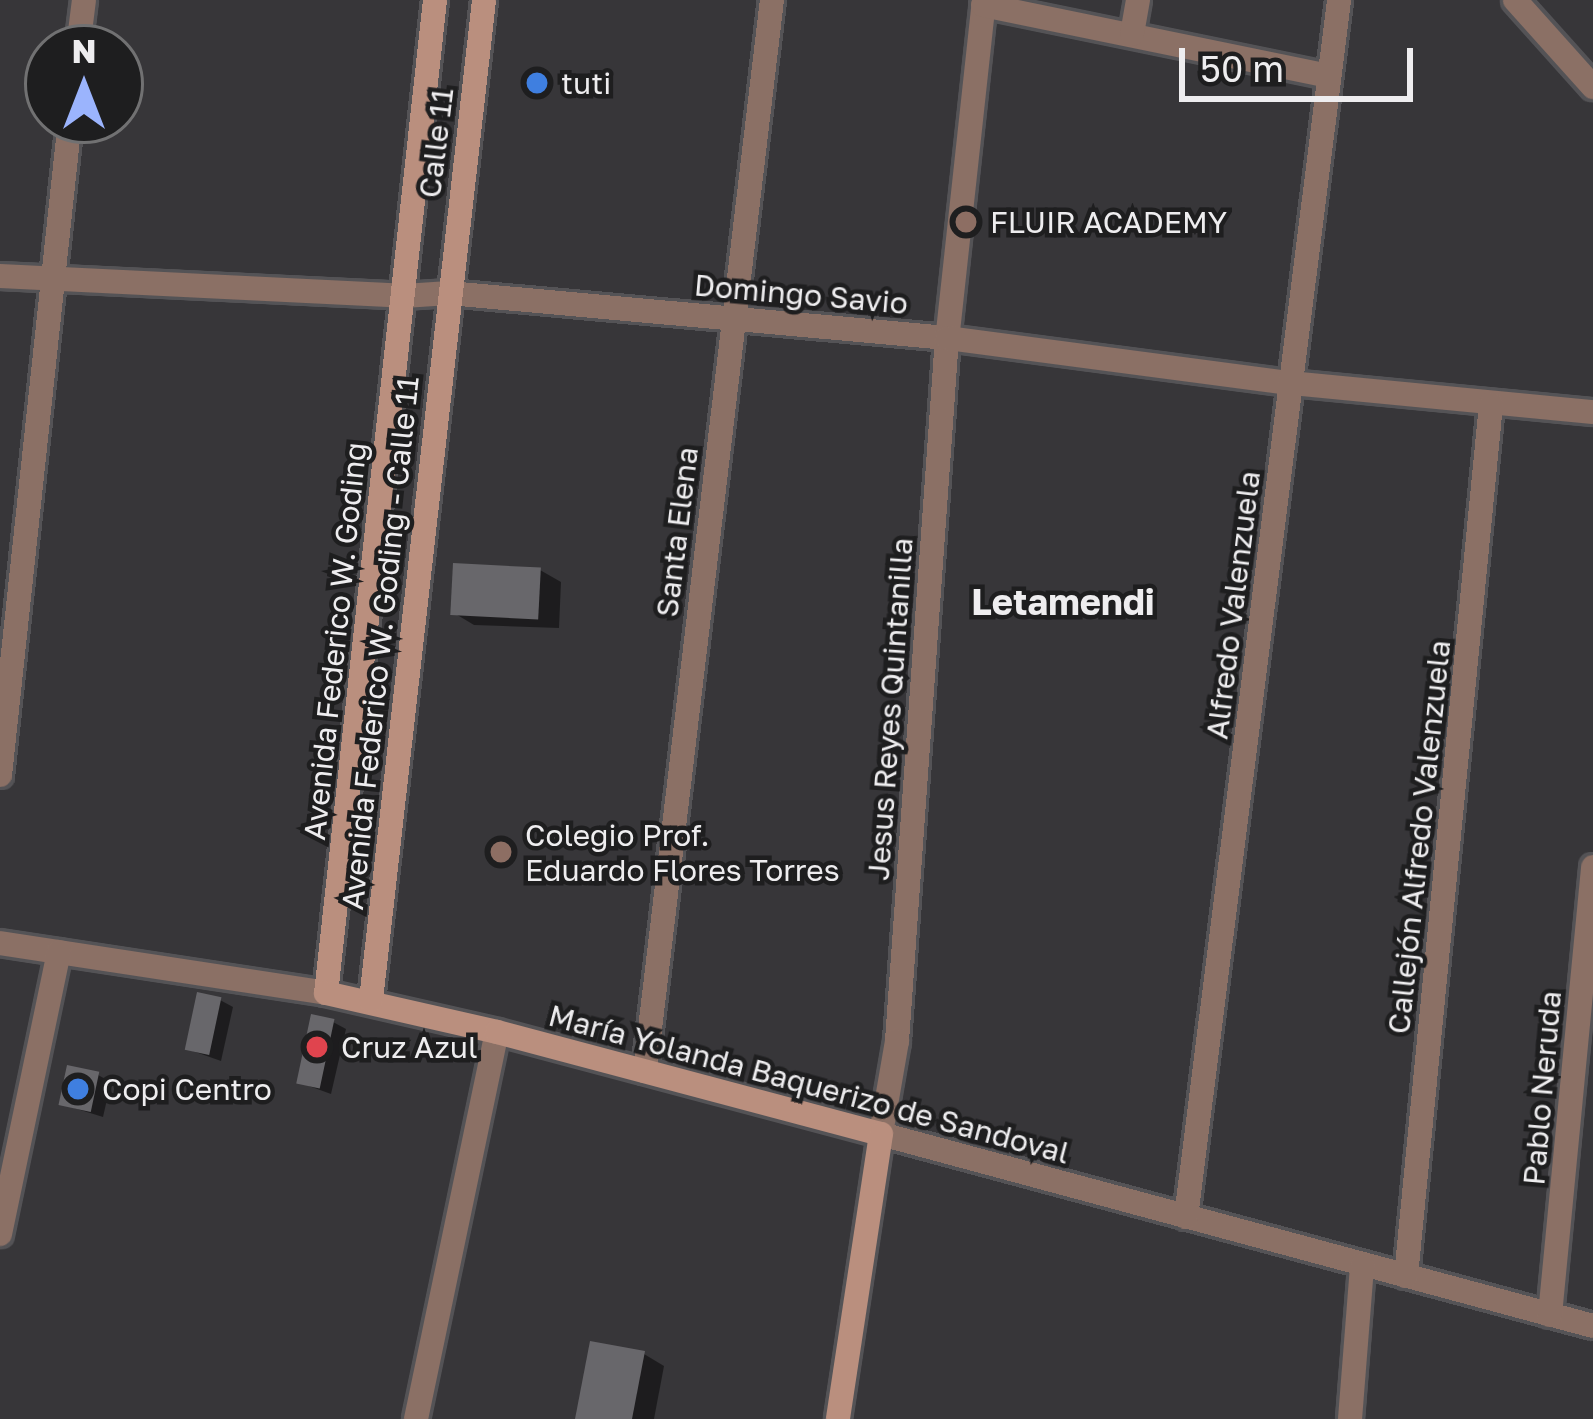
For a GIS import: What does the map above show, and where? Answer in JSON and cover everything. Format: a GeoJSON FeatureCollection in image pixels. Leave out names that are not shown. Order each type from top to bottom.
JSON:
{"type":"FeatureCollection","features":[{"type":"Feature","properties":{"kind":"street"},"geometry":{"type":"LineString","coordinates":[[404,296],[435,0]]}},
{"type":"Feature","properties":{"kind":"street","name":"Calle 11"},"geometry":{"type":"LineString","coordinates":[[448,293],[484,0]]}},
{"type":"Feature","properties":{"kind":"street","name":"Santa Elena"},"geometry":{"type":"LineString","coordinates":[[645,1070],[772,0]]}},
{"type":"Feature","properties":{"kind":"street"},"geometry":{"type":"LineString","coordinates":[[1132,34],[1138,0]]}},
{"type":"Feature","properties":{"kind":"street","name":"Alfredo Valenzuela"},"geometry":{"type":"LineString","coordinates":[[1186,1217],[1339,0]]}},
{"type":"Feature","properties":{"kind":"street"},"geometry":{"type":"LineString","coordinates":[[1515,0],[1593,87]]}},
{"type":"Feature","properties":{"kind":"street"},"geometry":{"type":"LineString","coordinates":[[984,3],[1329,76]]}},
{"type":"Feature","properties":{"kind":"street","name":"Jesus Reyes Quintanilla"},"geometry":{"type":"LineString","coordinates":[[838,1419],[896,1041],[947,338],[984,3]]}},
{"type":"Feature","properties":{"kind":"street"},"geometry":{"type":"LineString","coordinates":[[0,775],[67,144]]}},
{"type":"Feature","properties":{"kind":"street","name":"Domingo Savio"},"geometry":{"type":"LineString","coordinates":[[0,276],[404,296],[448,293],[947,338],[1291,383],[1593,412]]}},
{"type":"Feature","properties":{"kind":"street","name":"Avenida Federico W. Goding - Calle 11"},"geometry":{"type":"LineString","coordinates":[[371,1000],[448,293]]}},
{"type":"Feature","properties":{"kind":"street","name":"Avenida Federico W. Goding"},"geometry":{"type":"LineString","coordinates":[[326,993],[404,296]]}},
{"type":"Feature","properties":{"kind":"street","name":"Callejón Alfredo Valenzuela"},"geometry":{"type":"LineString","coordinates":[[1406,1276],[1491,404]]}},
{"type":"Feature","properties":{"kind":"street","name":"Pablo Neruda"},"geometry":{"type":"LineString","coordinates":[[1550,1315],[1593,867]]}},
{"type":"Feature","properties":{"kind":"street","name":"María Yolanda Baquerizo de Sandoval"},"geometry":{"type":"LineString","coordinates":[[0,943],[371,1000],[1593,1326]]}},
{"type":"Feature","properties":{"kind":"street"},"geometry":{"type":"LineString","coordinates":[[0,1234],[58,952]]}},
{"type":"Feature","properties":{"kind":"street"},"geometry":{"type":"LineString","coordinates":[[416,1419],[497,1032]]}},
{"type":"Feature","properties":{"kind":"street"},"geometry":{"type":"LineString","coordinates":[[1350,1419],[1362,1265]]}},
{"type":"Feature","properties":{"kind":"building"},"geometry":{"type":"Polygon","coordinates":[[[453,563],[541,568],[538,620],[450,615],[453,563]]]}},
{"type":"Feature","properties":{"kind":"building"},"geometry":{"type":"Polygon","coordinates":[[[197,992],[221,997],[209,1055],[185,1050],[197,992]]]}},
{"type":"Feature","properties":{"kind":"building"},"geometry":{"type":"Polygon","coordinates":[[[311,1014],[334,1019],[320,1088],[296,1083],[311,1014]]]}},
{"type":"Feature","properties":{"kind":"building","name":"Copi Centro"},"geometry":{"type":"Polygon","coordinates":[[[67,1065],[99,1072],[91,1112],[58,1105],[67,1065]]]}},
{"type":"Feature","properties":{"kind":"building"},"geometry":{"type":"Polygon","coordinates":[[[590,1341],[645,1351],[632,1419],[575,1419],[590,1341]]]}},
{"type":"Feature","properties":{"kind":"place","name":"tuti"},"geometry":{"type":"Point","coordinates":[537,83]}},
{"type":"Feature","properties":{"kind":"place","name":"FLUIR ACADEMY"},"geometry":{"type":"Point","coordinates":[966,222]}},
{"type":"Feature","properties":{"kind":"place","name":"Colegio Prof. Eduardo Flores Torres"},"geometry":{"type":"Point","coordinates":[501,852]}},
{"type":"Feature","properties":{"kind":"place","name":"Cruz Azul"},"geometry":{"type":"Point","coordinates":[317,1047]}},
{"type":"Feature","properties":{"kind":"place","name":"Copi Centro"},"geometry":{"type":"Point","coordinates":[78,1089]}},
{"type":"Feature","properties":{"kind":"district","name":"Letamendi"},"geometry":{"type":"Point","coordinates":[1063,602]}}]}
